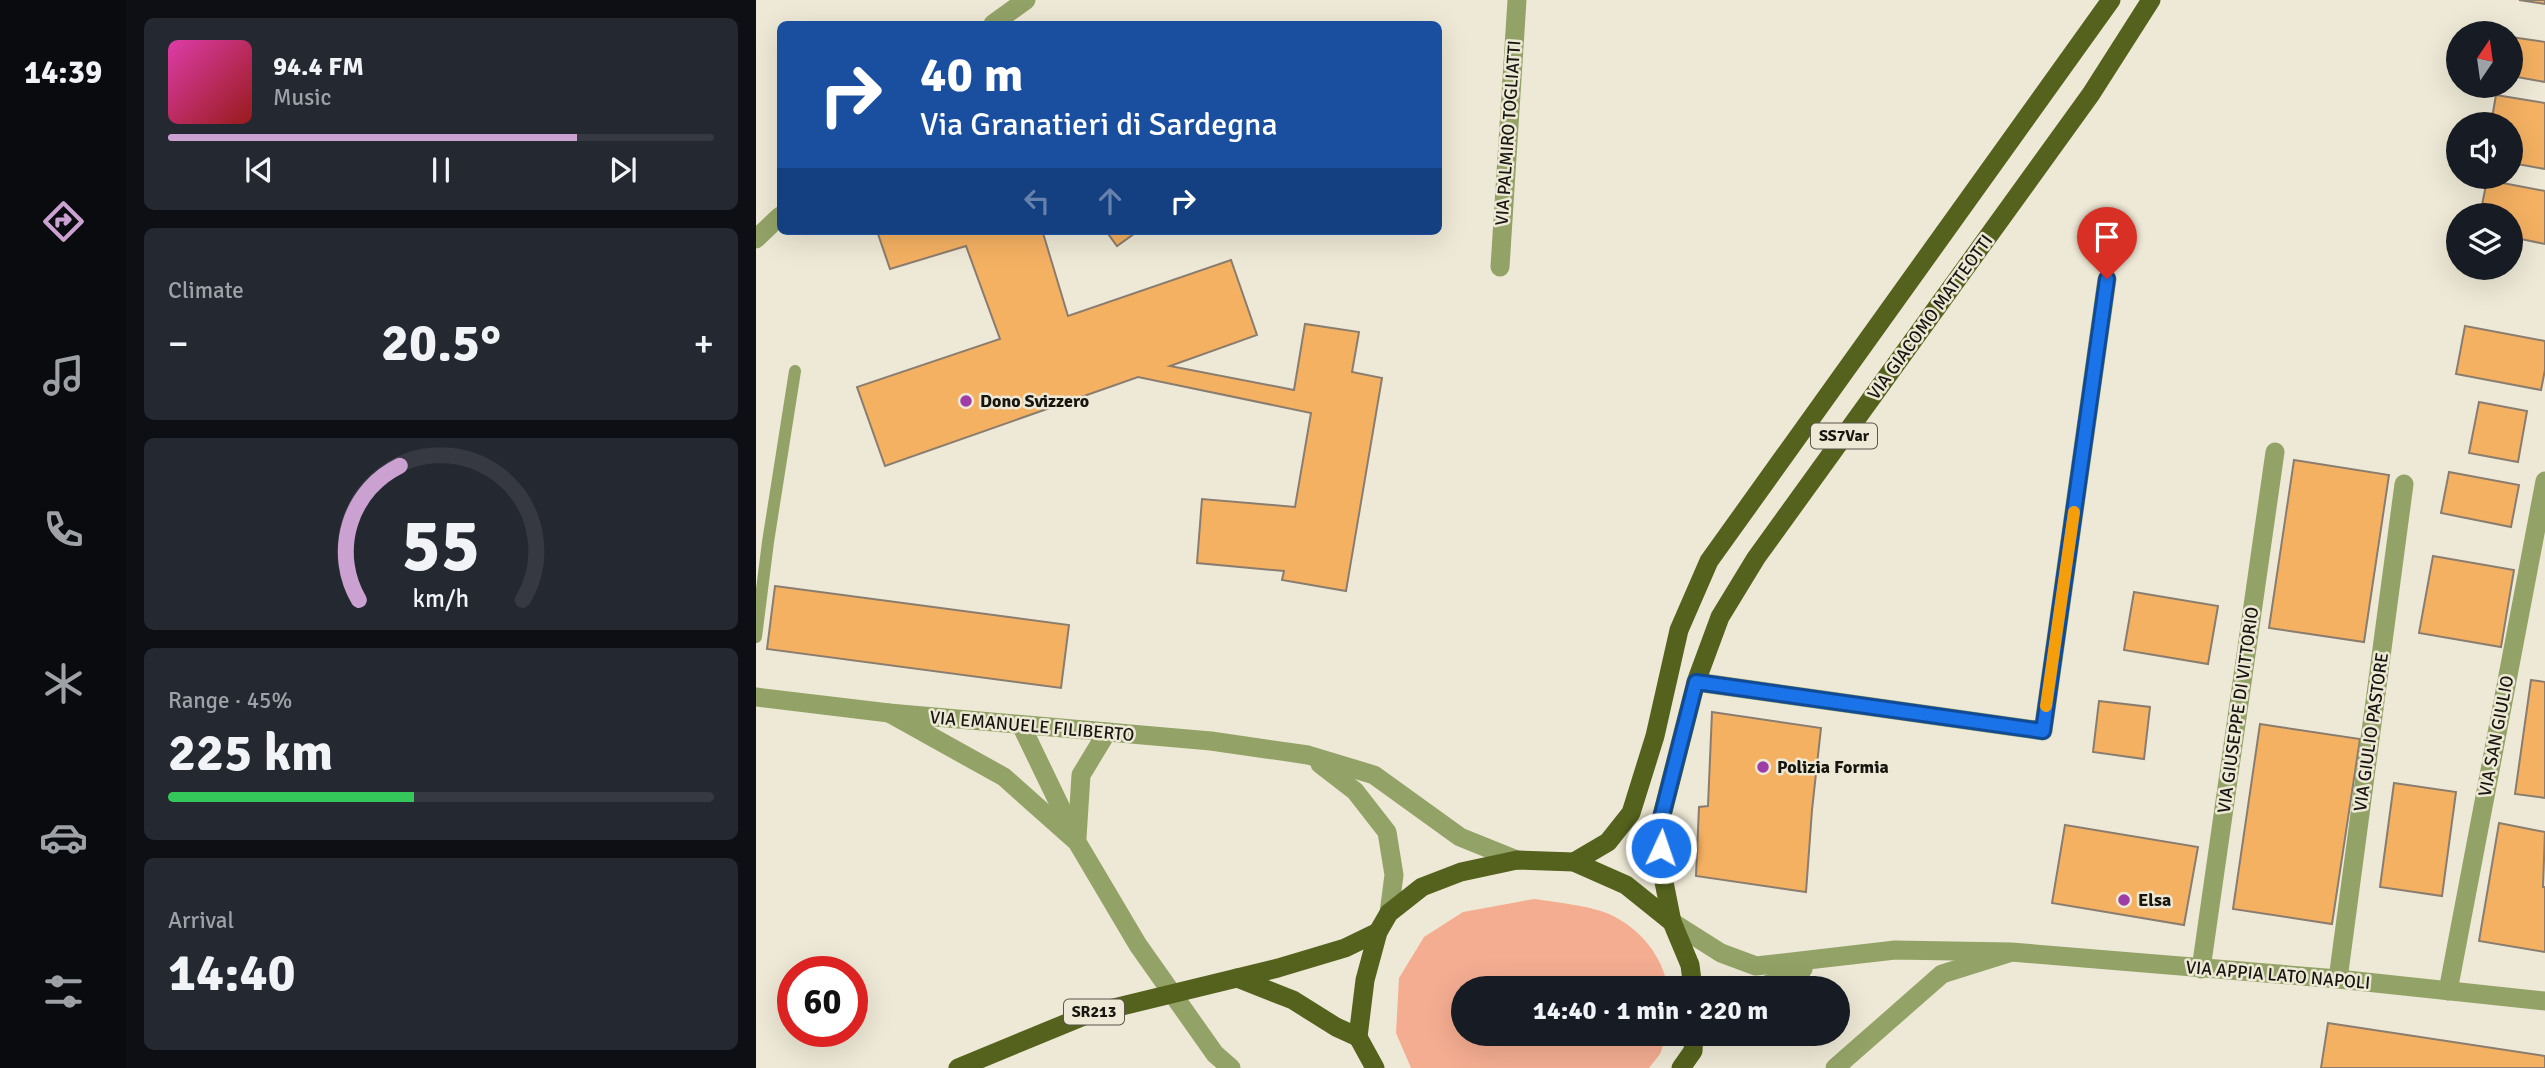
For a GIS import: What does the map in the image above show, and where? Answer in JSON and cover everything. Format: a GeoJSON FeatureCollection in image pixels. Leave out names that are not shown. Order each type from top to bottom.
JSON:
{"type":"FeatureCollection","features":[{"type":"Feature","properties":{"kind":"main road","name":"SS7Var"},"geometry":{"type":"LineString","coordinates":[[1574,862],[1608,842],[1631,813],[1655,736],[1679,630],[1709,561],[2110,0]]}},
{"type":"Feature","properties":{"kind":"main road","name":"VIA GIACOMO MATTEOTTI"},"geometry":{"type":"LineString","coordinates":[[1691,976],[1690,965],[1672,922],[1662,872],[1660,823],[1696,682],[1720,617],[1756,558],[2091,94],[2151,0]]}},
{"type":"Feature","properties":{"kind":"main road"},"geometry":{"type":"LineString","coordinates":[[1375,1068],[1358,1037],[1365,979],[1378,932],[1390,913],[1422,887],[1461,872],[1517,860],[1574,862],[1626,885],[1672,922]]}},
{"type":"Feature","properties":{"kind":"main road","name":"SR213"},"geometry":{"type":"LineString","coordinates":[[958,1068],[1089,1014],[1278,968],[1345,948],[1378,932]]}},
{"type":"Feature","properties":{"kind":"main road"},"geometry":{"type":"LineString","coordinates":[[1237,978],[1293,1000],[1336,1027],[1358,1037]]}},
{"type":"Feature","properties":{"kind":"main road"},"geometry":{"type":"LineString","coordinates":[[1681,1068],[1694,1046]]}},
{"type":"Feature","properties":{"kind":"street"},"geometry":{"type":"LineString","coordinates":[[997,21],[1026,0]]}},
{"type":"Feature","properties":{"kind":"street","name":"VIA PALMIRO TOGLIATTI"},"geometry":{"type":"LineString","coordinates":[[1500,267],[1517,0]]}},
{"type":"Feature","properties":{"kind":"street"},"geometry":{"type":"LineString","coordinates":[[756,239],[777,219]]}},
{"type":"Feature","properties":{"kind":"street"},"geometry":{"type":"LineString","coordinates":[[1696,682],[2043,731],[2107,279]]}},
{"type":"Feature","properties":{"kind":"street","name":"VIA GIUSEPPE DI VITTORIO"},"geometry":{"type":"LineString","coordinates":[[2201,969],[2275,452]]}},
{"type":"Feature","properties":{"kind":"street","name":"VIA SAN GIULIO"},"geometry":{"type":"LineString","coordinates":[[2448,991],[2545,481]]}},
{"type":"Feature","properties":{"kind":"street","name":"VIA GIULIO PASTORE"},"geometry":{"type":"LineString","coordinates":[[2338,979],[2404,484]]}},
{"type":"Feature","properties":{"kind":"street","name":"VIA EMANUELE FILIBERTO"},"geometry":{"type":"LineString","coordinates":[[756,697],[889,713],[1211,741],[1308,755],[1374,775],[1460,837],[1517,860]]}},
{"type":"Feature","properties":{"kind":"street"},"geometry":{"type":"LineString","coordinates":[[889,713],[1004,777],[1077,842]]}},
{"type":"Feature","properties":{"kind":"street"},"geometry":{"type":"LineString","coordinates":[[1021,725],[1077,842],[1138,945],[1215,1054],[1231,1068]]}},
{"type":"Feature","properties":{"kind":"street"},"geometry":{"type":"LineString","coordinates":[[1077,842],[1081,775],[1107,732]]}},
{"type":"Feature","properties":{"kind":"street"},"geometry":{"type":"LineString","coordinates":[[1308,755],[1355,791],[1387,832],[1394,875],[1390,913]]}},
{"type":"Feature","properties":{"kind":"street","name":"VIA APPIA LATO NAPOLI"},"geometry":{"type":"LineString","coordinates":[[1672,922],[1721,953],[1756,966],[1895,950],[2011,952],[2338,979],[2545,1001]]}},
{"type":"Feature","properties":{"kind":"street","name":"VIA APPIA LATO NAPOLI"},"geometry":{"type":"LineString","coordinates":[[1835,1068],[1942,974],[2011,952]]}},
{"type":"Feature","properties":{"kind":"street","name":"VIA APPIA LATO NAPOLI"},"geometry":{"type":"LineString","coordinates":[[1787,976],[1827,959]]}},
{"type":"Feature","properties":{"kind":"lane"},"geometry":{"type":"LineString","coordinates":[[756,637],[795,370]]}},
{"type":"Feature","properties":{"kind":"shaded area"},"geometry":{"type":"Polygon","coordinates":[[[1534,899],[1609,914],[1640,935],[1655,954],[1665,976],[1451,976],[1451,1046],[1663,1046],[1660,1054],[1649,1068],[1411,1068],[1396,1033],[1399,978],[1424,937],[1463,912],[1534,899]]]}},
{"type":"Feature","properties":{"kind":"building"},"geometry":{"type":"Polygon","coordinates":[[[2519,0],[2545,0],[2545,4],[2519,0]]]}},
{"type":"Feature","properties":{"kind":"building"},"geometry":{"type":"Polygon","coordinates":[[[2524,39],[2545,42],[2545,82],[2524,78],[2524,39]]]}},
{"type":"Feature","properties":{"kind":"building"},"geometry":{"type":"Polygon","coordinates":[[[2495,98],[2545,103],[2545,169],[2523,165],[2523,112],[2493,112],[2495,98]]]}},
{"type":"Feature","properties":{"kind":"building"},"geometry":{"type":"Polygon","coordinates":[[[2523,187],[2545,191],[2545,244],[2523,239],[2523,203],[2482,203],[2485,189],[2523,189],[2523,187]]]}},
{"type":"Feature","properties":{"kind":"building","name":"Dono Svizzero"},"geometry":{"type":"Polygon","coordinates":[[[878,235],[1044,235],[1068,316],[1231,260],[1257,335],[1170,366],[1294,390],[1305,324],[1359,332],[1352,372],[1382,378],[1346,591],[1282,580],[1284,571],[1197,563],[1202,499],[1295,507],[1311,413],[1138,377],[885,466],[857,387],[1000,339],[966,246],[890,269],[878,235]]]}},
{"type":"Feature","properties":{"kind":"building"},"geometry":{"type":"Polygon","coordinates":[[[1109,235],[1132,235],[1117,246],[1109,235]]]}},
{"type":"Feature","properties":{"kind":"building"},"geometry":{"type":"Polygon","coordinates":[[[2465,326],[2545,341],[2545,370],[2541,390],[2456,374],[2465,326]]]}},
{"type":"Feature","properties":{"kind":"building"},"geometry":{"type":"Polygon","coordinates":[[[2479,402],[2527,411],[2518,462],[2469,453],[2479,402]]]}},
{"type":"Feature","properties":{"kind":"building"},"geometry":{"type":"Polygon","coordinates":[[[2294,460],[2389,475],[2364,642],[2269,628],[2294,460]]]}},
{"type":"Feature","properties":{"kind":"building"},"geometry":{"type":"Polygon","coordinates":[[[2449,472],[2519,485],[2511,527],[2441,513],[2449,472]]]}},
{"type":"Feature","properties":{"kind":"building"},"geometry":{"type":"Polygon","coordinates":[[[2433,556],[2514,570],[2501,647],[2419,633],[2433,556]]]}},
{"type":"Feature","properties":{"kind":"building"},"geometry":{"type":"Polygon","coordinates":[[[775,586],[1069,625],[1061,688],[767,649],[775,586]]]}},
{"type":"Feature","properties":{"kind":"building"},"geometry":{"type":"Polygon","coordinates":[[[2134,592],[2218,606],[2208,664],[2124,650],[2134,592]]]}},
{"type":"Feature","properties":{"kind":"building"},"geometry":{"type":"Polygon","coordinates":[[[2531,680],[2545,682],[2545,798],[2515,794],[2531,680]]]}},
{"type":"Feature","properties":{"kind":"building"},"geometry":{"type":"Polygon","coordinates":[[[2099,701],[2150,707],[2144,759],[2093,752],[2099,701]]]}},
{"type":"Feature","properties":{"kind":"building","name":"Polizia Formia"},"geometry":{"type":"Polygon","coordinates":[[[1712,712],[1821,728],[1806,892],[1696,876],[1699,807],[1708,806],[1712,712]]]}},
{"type":"Feature","properties":{"kind":"building"},"geometry":{"type":"Polygon","coordinates":[[[2260,724],[2360,739],[2332,924],[2233,909],[2260,724]]]}},
{"type":"Feature","properties":{"kind":"building"},"geometry":{"type":"Polygon","coordinates":[[[2394,783],[2456,792],[2442,896],[2380,887],[2394,783]]]}},
{"type":"Feature","properties":{"kind":"building"},"geometry":{"type":"Polygon","coordinates":[[[2499,823],[2545,832],[2545,952],[2479,941],[2499,823]]]}},
{"type":"Feature","properties":{"kind":"building"},"geometry":{"type":"Polygon","coordinates":[[[2065,825],[2198,847],[2184,925],[2052,903],[2065,825]]]}},
{"type":"Feature","properties":{"kind":"building"},"geometry":{"type":"Polygon","coordinates":[[[2328,1023],[2545,1056],[2545,1068],[2321,1068],[2328,1023]]]}},
{"type":"Feature","properties":{"kind":"slow traffic"},"geometry":{"type":"LineString","coordinates":[[2046,706],[2074,512]]}},
{"type":"Feature","properties":{"kind":"place","name":"Dono Svizzero"},"geometry":{"type":"Point","coordinates":[966,401]}},
{"type":"Feature","properties":{"kind":"place","name":"Polizia Formia"},"geometry":{"type":"Point","coordinates":[1763,767]}},
{"type":"Feature","properties":{"kind":"place","name":"Elsa"},"geometry":{"type":"Point","coordinates":[2124,900]}},
{"type":"Feature","properties":{"kind":"route"},"geometry":{"type":"LineString","coordinates":[[1661,848],[1660,823],[1696,682],[2043,731],[2107,279]]}}]}
